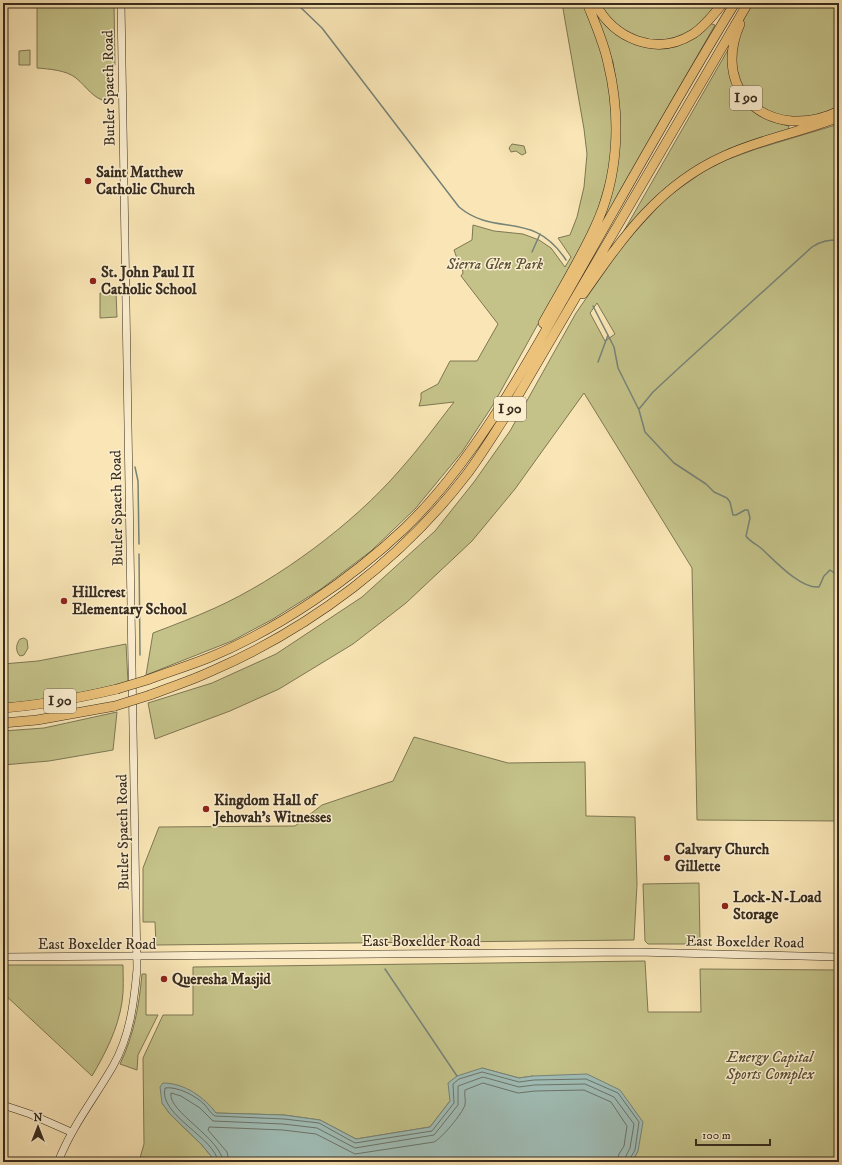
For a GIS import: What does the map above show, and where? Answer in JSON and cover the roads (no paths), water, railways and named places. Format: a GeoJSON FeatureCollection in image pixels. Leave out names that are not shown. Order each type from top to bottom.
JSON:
{"type":"FeatureCollection","features":[{"type":"Feature","properties":{"kind":"highway","name":"I 90"},"geometry":{"type":"LineString","coordinates":[[492,418],[596,227],[611,178],[616,121],[614,87],[608,62],[588,3]]}},
{"type":"Feature","properties":{"kind":"highway"},"geometry":{"type":"LineString","coordinates":[[595,3],[602,16],[615,29],[629,38],[646,43],[661,44],[676,41],[693,34],[712,17],[723,3]]}},
{"type":"Feature","properties":{"kind":"highway","name":"I 90"},"geometry":{"type":"LineString","coordinates":[[3,708],[52,703],[117,689],[209,658],[252,637],[313,601],[365,562],[406,527],[439,490],[474,445],[492,418],[537,346],[735,3]]}},
{"type":"Feature","properties":{"kind":"highway","name":"I 90"},"geometry":{"type":"LineString","coordinates":[[749,3],[738,29],[732,64],[735,81],[742,93],[762,113],[779,119],[794,121],[810,120],[839,110]]}},
{"type":"Feature","properties":{"kind":"highway","name":"I 90"},"geometry":{"type":"LineString","coordinates":[[3,723],[45,719],[115,706],[150,695],[214,670],[283,635],[346,594],[402,546],[467,474],[509,411],[749,3]]}},
{"type":"Feature","properties":{"kind":"highway","name":"I 90"},"geometry":{"type":"LineString","coordinates":[[565,314],[580,298],[624,235],[664,193],[684,179],[724,156],[839,117]]}},
{"type":"Feature","properties":{"kind":"main road","name":"Butler Spaeth Road"},"geometry":{"type":"LineString","coordinates":[[58,1162],[71,1132],[113,1066],[123,1045],[134,1006],[137,957],[121,3]]}},
{"type":"Feature","properties":{"kind":"main road","name":"East Boxelder Road"},"geometry":{"type":"LineString","coordinates":[[3,957],[643,952],[839,957]]}},
{"type":"Feature","properties":{"kind":"main road"},"geometry":{"type":"LineString","coordinates":[[3,1105],[30,1114],[71,1132]]}},
{"type":"Feature","properties":{"kind":"water"},"geometry":{"type":"Polygon","coordinates":[[[482,1068],[519,1078],[587,1074],[620,1090],[643,1122],[638,1151],[632,1162],[216,1162],[201,1144],[170,1114],[162,1103],[160,1087],[163,1083],[171,1084],[194,1092],[216,1113],[284,1115],[320,1120],[356,1139],[430,1127],[450,1101],[448,1083],[457,1076],[482,1068]]]}},
{"type":"Feature","properties":{"kind":"waterway"},"geometry":{"type":"LineString","coordinates":[[296,3],[322,28],[459,207],[473,216],[487,221],[527,229],[541,235],[553,244],[566,260]]}},
{"type":"Feature","properties":{"kind":"waterway"},"geometry":{"type":"LineString","coordinates":[[532,252],[540,234]]}},
{"type":"Feature","properties":{"kind":"waterway"},"geometry":{"type":"LineString","coordinates":[[639,409],[653,392],[812,247],[825,241],[839,240]]}},
{"type":"Feature","properties":{"kind":"waterway"},"geometry":{"type":"LineString","coordinates":[[593,306],[614,347],[618,368],[639,410],[645,432],[674,463],[706,484],[714,492],[727,498],[730,502],[733,515],[748,510],[750,518],[746,536],[789,574],[804,584],[819,587],[824,576],[830,570],[839,576]]}},
{"type":"Feature","properties":{"kind":"waterway"},"geometry":{"type":"LineString","coordinates":[[598,362],[608,335]]}},
{"type":"Feature","properties":{"kind":"waterway"},"geometry":{"type":"LineString","coordinates":[[135,467],[138,481],[139,544]]}},
{"type":"Feature","properties":{"kind":"waterway"},"geometry":{"type":"LineString","coordinates":[[139,554],[140,655]]}},
{"type":"Feature","properties":{"kind":"waterway"},"geometry":{"type":"LineString","coordinates":[[385,969],[457,1076]]}},
{"type":"Feature","properties":{"kind":"place","name":"Saint Matthew Catholic Church"},"geometry":{"type":"Point","coordinates":[88,181]}},
{"type":"Feature","properties":{"kind":"place","name":"St. John Paul II Catholic School"},"geometry":{"type":"Point","coordinates":[93,281]}},
{"type":"Feature","properties":{"kind":"place","name":"Hillcrest Elementary School"},"geometry":{"type":"Point","coordinates":[64,601]}},
{"type":"Feature","properties":{"kind":"place","name":"Kingdom Hall of Jehovah’s Witnesses"},"geometry":{"type":"Point","coordinates":[206,809]}},
{"type":"Feature","properties":{"kind":"place","name":"Calvary Church Gillette"},"geometry":{"type":"Point","coordinates":[667,858]}},
{"type":"Feature","properties":{"kind":"place","name":"Lock-N-Load Storage"},"geometry":{"type":"Point","coordinates":[725,906]}},
{"type":"Feature","properties":{"kind":"place","name":"Queresha Masjid"},"geometry":{"type":"Point","coordinates":[164,979]}},
{"type":"Feature","properties":{"kind":"park label","name":"Sierra Glen Park"},"geometry":{"type":"Point","coordinates":[495,264]}},
{"type":"Feature","properties":{"kind":"park label","name":"Energy Capital Sports Complex"},"geometry":{"type":"Point","coordinates":[770,1066]}}]}
